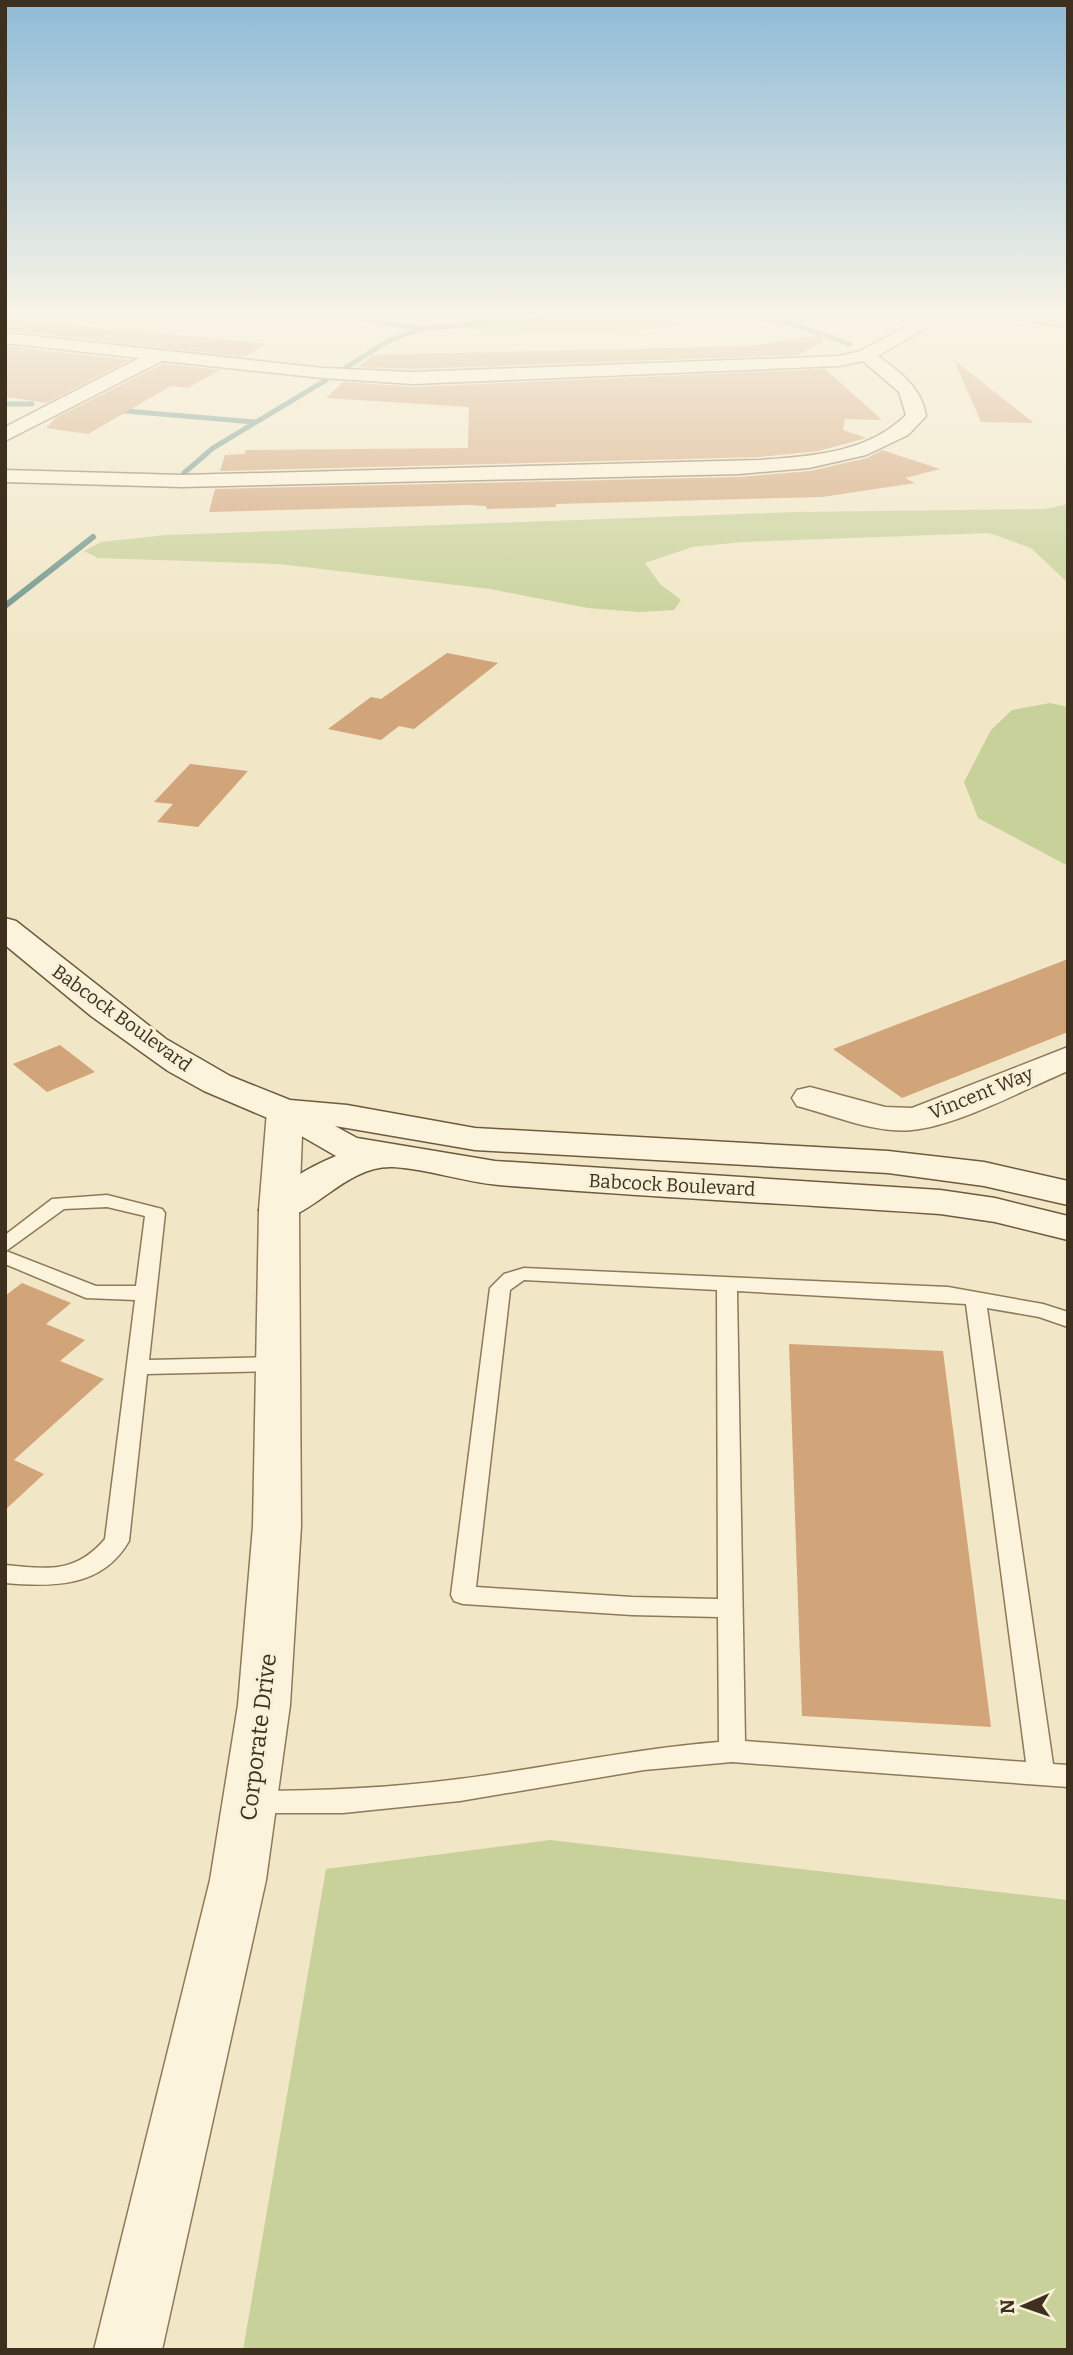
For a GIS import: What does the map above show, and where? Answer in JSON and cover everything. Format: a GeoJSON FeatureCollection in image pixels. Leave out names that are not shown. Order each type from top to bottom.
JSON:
{"type":"FeatureCollection","features":[{"type":"Feature","properties":{"kind":"street"},"geometry":{"type":"LineString","coordinates":[[5,435],[32,421]]}},
{"type":"Feature","properties":{"kind":"street"},"geometry":{"type":"LineString","coordinates":[[5,477],[224,480],[739,468],[800,463],[849,453],[887,440],[910,421]]}},
{"type":"Feature","properties":{"kind":"street","name":"Babcock Boulevard"},"geometry":{"type":"LineString","coordinates":[[5,928],[99,1006],[179,1063],[210,1081],[285,1111],[326,1139],[393,1158],[495,1173],[940,1202],[995,1210],[1068,1228]]}},
{"type":"Feature","properties":{"kind":"street","name":"Vincent Way"},"geometry":{"type":"LineString","coordinates":[[810,1098],[884,1118],[912,1119],[936,1112],[1068,1058]]}},
{"type":"Feature","properties":{"kind":"street","name":"Babcock Boulevard"},"geometry":{"type":"LineString","coordinates":[[285,1111],[348,1116],[432,1134],[488,1140],[901,1164],[984,1174],[1068,1193]]}},
{"type":"Feature","properties":{"kind":"street","name":"Corporate Drive"},"geometry":{"type":"LineString","coordinates":[[128,2350],[238,1880],[250,1802],[273,1613],[277,1526],[279,1210],[285,1111]]}},
{"type":"Feature","properties":{"kind":"street"},"geometry":{"type":"LineString","coordinates":[[279,1210],[344,1164],[359,1159],[393,1158]]}},
{"type":"Feature","properties":{"kind":"lane"},"geometry":{"type":"LineString","coordinates":[[5,1245],[59,1203],[107,1201],[155,1213],[117,1541],[90,1569],[69,1577],[5,1574]]}},
{"type":"Feature","properties":{"kind":"lane"},"geometry":{"type":"LineString","coordinates":[[5,1257],[93,1293],[145,1293]]}},
{"type":"Feature","properties":{"kind":"lane"},"geometry":{"type":"LineString","coordinates":[[729,1608],[632,1606],[463,1595],[500,1288],[513,1276],[524,1274],[975,1297],[1043,1311],[1068,1320]]}},
{"type":"Feature","properties":{"kind":"lane"},"geometry":{"type":"LineString","coordinates":[[727,1284],[732,1751]]}},
{"type":"Feature","properties":{"kind":"lane"},"geometry":{"type":"LineString","coordinates":[[975,1297],[1041,1774]]}},
{"type":"Feature","properties":{"kind":"lane"},"geometry":{"type":"LineString","coordinates":[[137,1367],[277,1364]]}},
{"type":"Feature","properties":{"kind":"lane"},"geometry":{"type":"LineString","coordinates":[[250,1802],[344,1802],[460,1790],[645,1759],[732,1751],[1068,1776]]}},
{"type":"Feature","properties":{"kind":"green space"},"geometry":{"type":"Polygon","coordinates":[[[1068,504],[1068,583],[1031,548],[989,533],[743,542],[692,547],[645,563],[660,584],[681,600],[674,610],[639,612],[588,608],[490,589],[279,564],[98,558],[84,551],[101,542],[166,535],[796,512],[1045,509],[1068,504]]]}},
{"type":"Feature","properties":{"kind":"green space"},"geometry":{"type":"Polygon","coordinates":[[[1050,703],[1068,707],[1068,866],[978,818],[964,782],[991,730],[1012,710],[1050,703]]]}},
{"type":"Feature","properties":{"kind":"green space"},"geometry":{"type":"Polygon","coordinates":[[[550,1840],[1068,1900],[1068,2350],[243,2350],[326,1869],[550,1840]]]}},
{"type":"Feature","properties":{"kind":"building"},"geometry":{"type":"Polygon","coordinates":[[[53,421],[111,421],[88,434],[46,428],[53,421]]]}},
{"type":"Feature","properties":{"kind":"building"},"geometry":{"type":"Polygon","coordinates":[[[469,421],[845,421],[843,430],[866,438],[819,451],[760,457],[220,471],[225,455],[244,454],[246,450],[468,448],[469,421]]]}},
{"type":"Feature","properties":{"kind":"building"},"geometry":{"type":"Polygon","coordinates":[[[1031,421],[1034,423],[981,422],[1031,421]]]}},
{"type":"Feature","properties":{"kind":"building"},"geometry":{"type":"Polygon","coordinates":[[[882,450],[940,469],[905,478],[915,483],[822,497],[556,504],[556,507],[487,509],[486,506],[468,505],[209,512],[215,489],[739,477],[810,471],[867,458],[882,450]]]}},
{"type":"Feature","properties":{"kind":"building"},"geometry":{"type":"Polygon","coordinates":[[[447,653],[498,663],[414,729],[399,726],[381,740],[328,729],[371,697],[381,699],[447,653]]]}},
{"type":"Feature","properties":{"kind":"building"},"geometry":{"type":"Polygon","coordinates":[[[190,764],[248,771],[198,827],[157,822],[173,804],[154,802],[190,764]]]}},
{"type":"Feature","properties":{"kind":"building"},"geometry":{"type":"Polygon","coordinates":[[[1068,959],[1068,1032],[902,1098],[833,1049],[1068,959]]]}},
{"type":"Feature","properties":{"kind":"building"},"geometry":{"type":"Polygon","coordinates":[[[60,1045],[95,1072],[47,1092],[13,1064],[60,1045]]]}},
{"type":"Feature","properties":{"kind":"building"},"geometry":{"type":"Polygon","coordinates":[[[22,1283],[71,1303],[46,1324],[85,1340],[60,1361],[104,1379],[14,1460],[44,1474],[5,1510],[5,1296],[22,1283]]]}},
{"type":"Feature","properties":{"kind":"building"},"geometry":{"type":"Polygon","coordinates":[[[789,1344],[943,1351],[991,1727],[802,1716],[789,1344]]]}},
{"type":"Feature","properties":{"kind":"waterway"},"geometry":{"type":"LineString","coordinates":[[241,421],[254,422]]}},
{"type":"Feature","properties":{"kind":"waterway"},"geometry":{"type":"LineString","coordinates":[[184,473],[213,448],[258,421]]}},
{"type":"Feature","properties":{"kind":"waterway"},"geometry":{"type":"LineString","coordinates":[[5,606],[93,537]]}}]}
